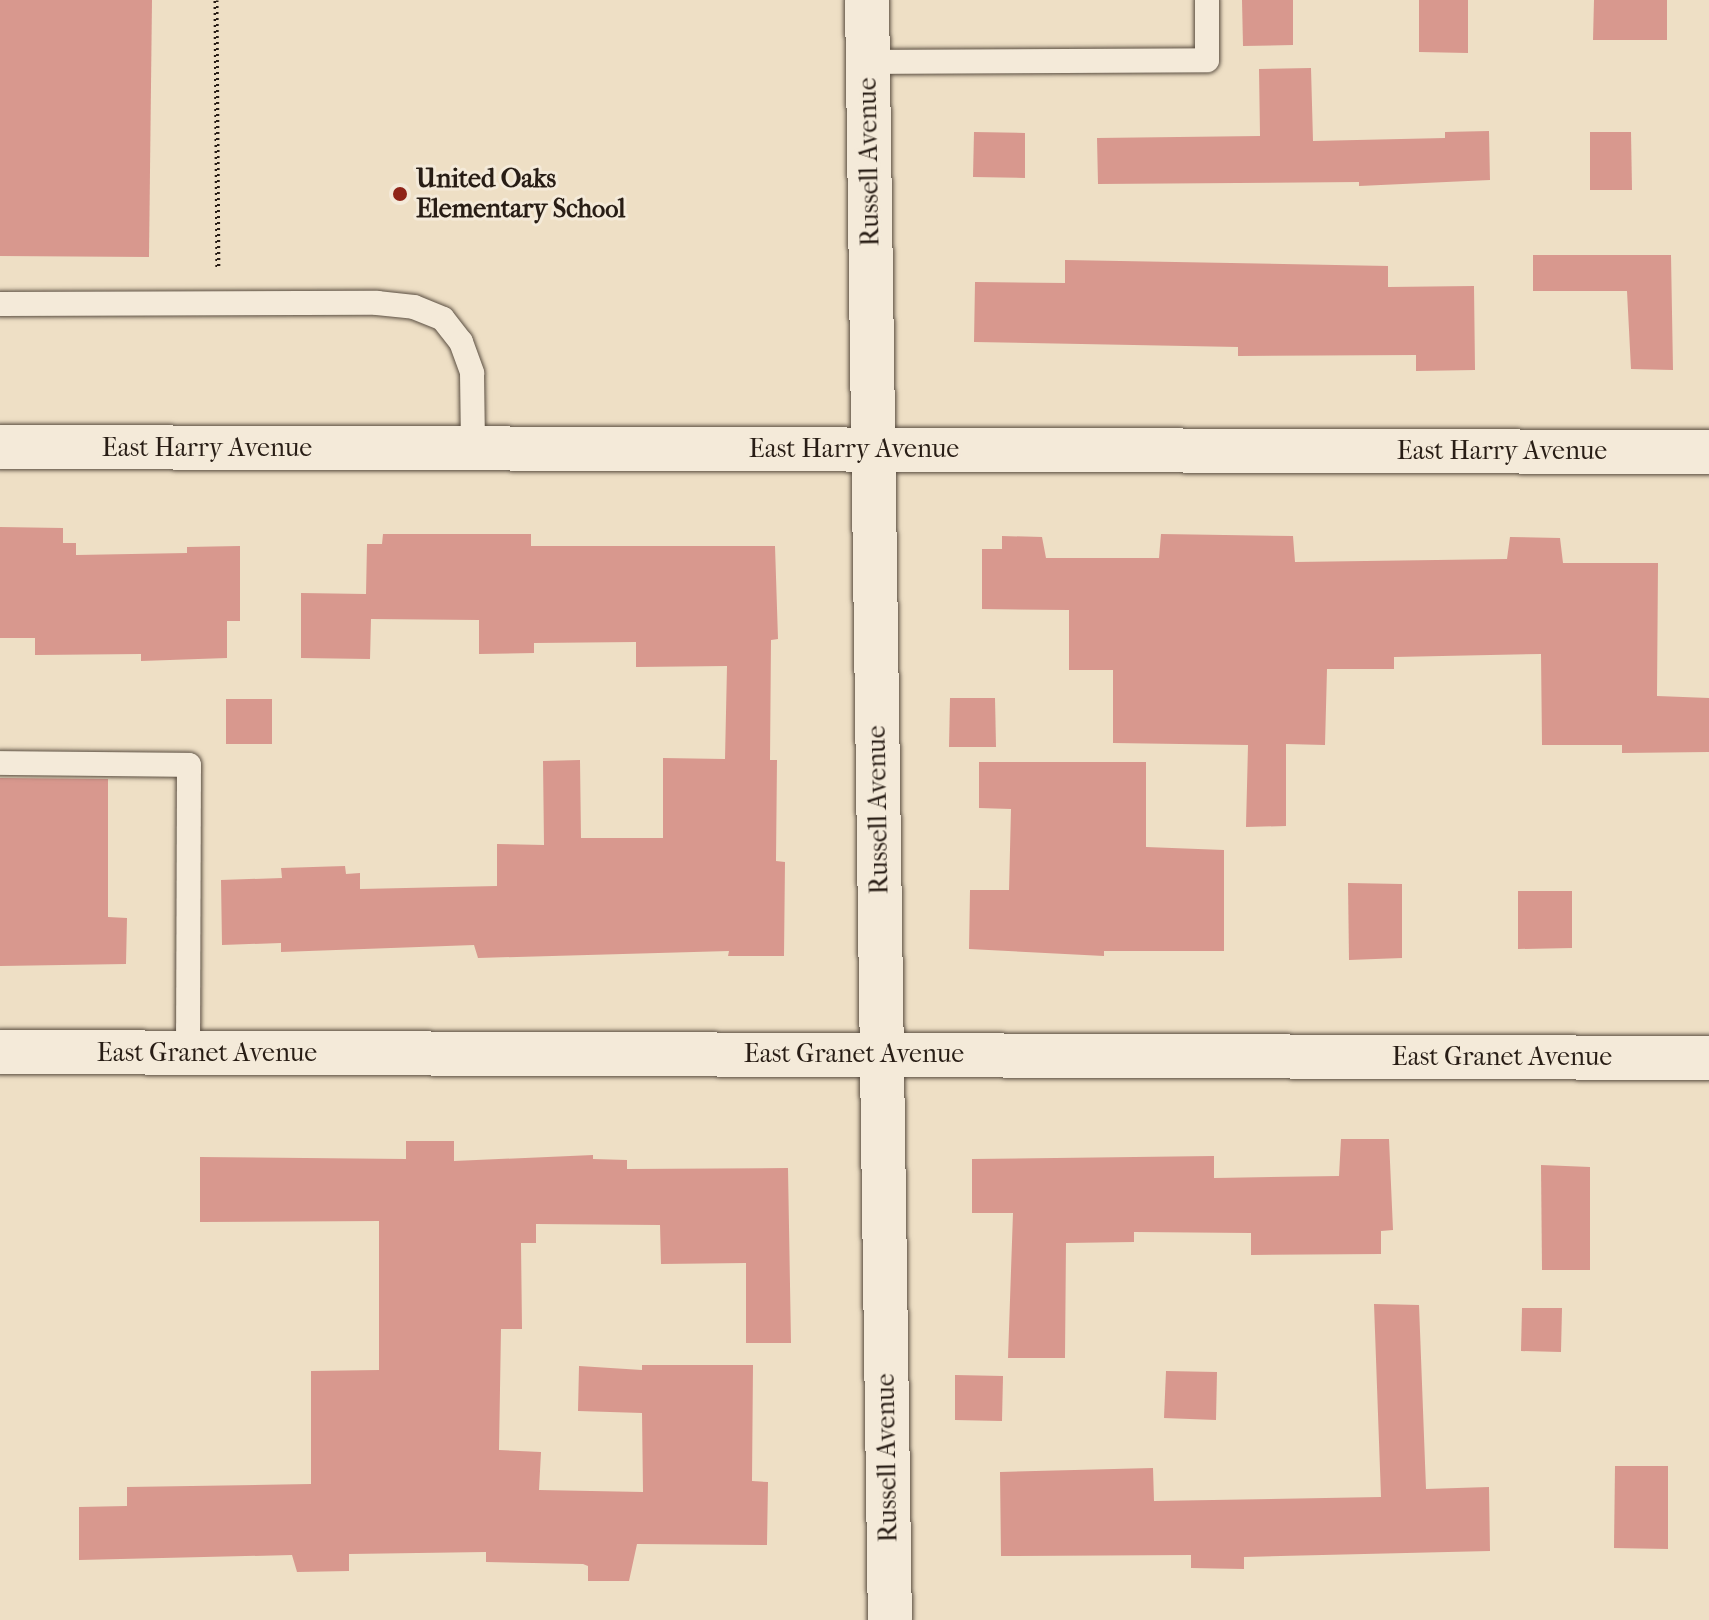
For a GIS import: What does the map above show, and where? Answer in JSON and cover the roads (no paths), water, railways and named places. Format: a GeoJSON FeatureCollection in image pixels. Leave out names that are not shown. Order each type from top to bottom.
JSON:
{"type":"FeatureCollection","features":[{"type":"Feature","properties":{"kind":"street","name":"Russell Avenue"},"geometry":{"type":"LineString","coordinates":[[867,0],[890,1620]]}},
{"type":"Feature","properties":{"kind":"street","name":"East Harry Avenue"},"geometry":{"type":"LineString","coordinates":[[0,447],[1709,452]]}},
{"type":"Feature","properties":{"kind":"street","name":"East Granet Avenue"},"geometry":{"type":"LineString","coordinates":[[0,1052],[1709,1058]]}},
{"type":"Feature","properties":{"kind":"lane"},"geometry":{"type":"LineString","coordinates":[[867,62],[1207,60],[1207,0]]}},
{"type":"Feature","properties":{"kind":"lane"},"geometry":{"type":"LineString","coordinates":[[0,304],[377,303],[414,307],[443,319],[461,342],[472,373],[473,449]]}},
{"type":"Feature","properties":{"kind":"lane"},"geometry":{"type":"LineString","coordinates":[[0,763],[189,765],[188,1054]]}},
{"type":"Feature","properties":{"kind":"place","name":"United Oaks Elementary School"},"geometry":{"type":"Point","coordinates":[400,194]}}]}
